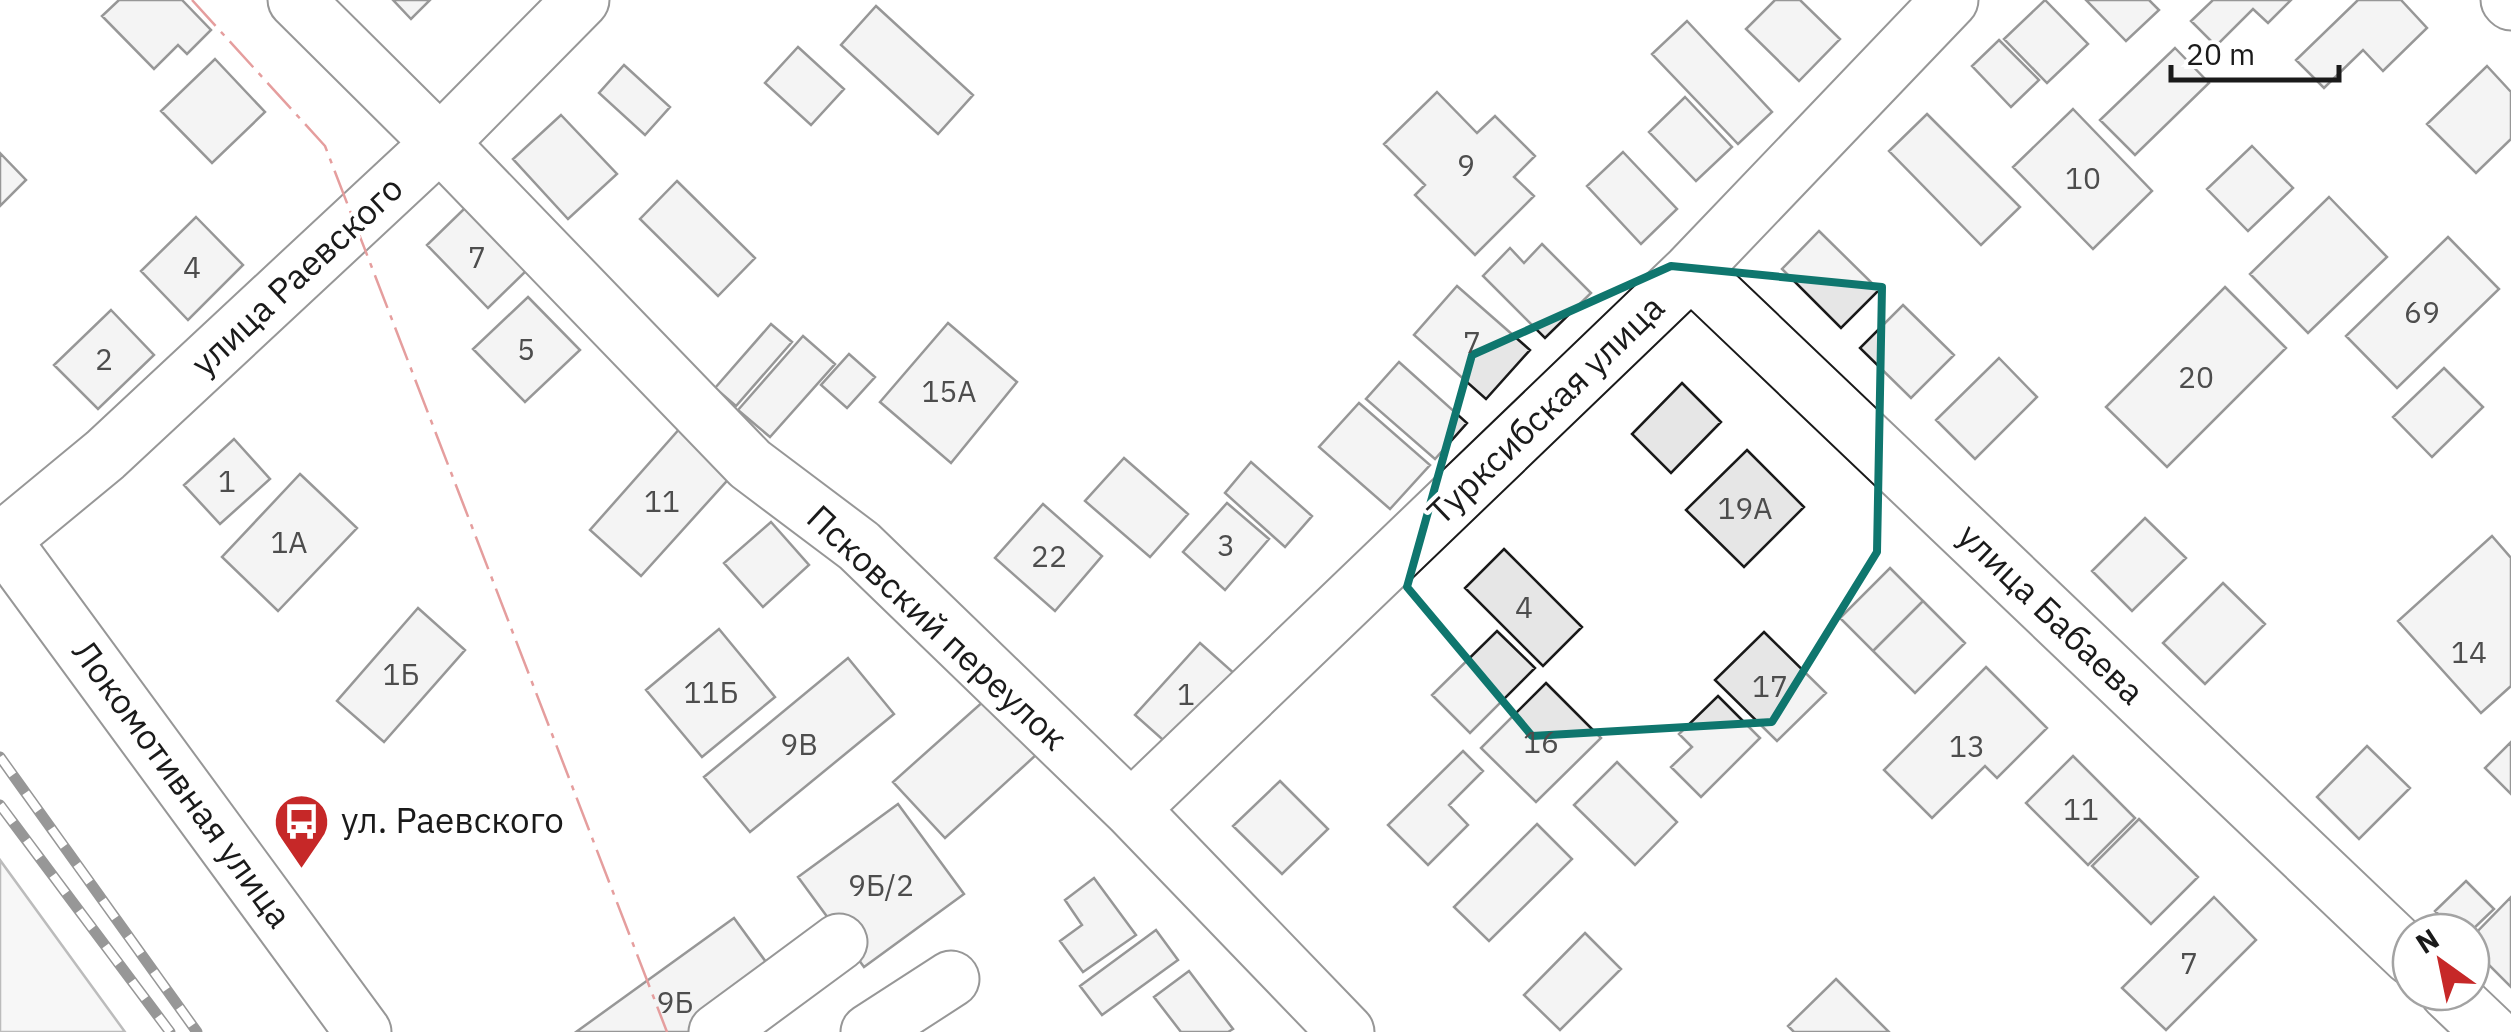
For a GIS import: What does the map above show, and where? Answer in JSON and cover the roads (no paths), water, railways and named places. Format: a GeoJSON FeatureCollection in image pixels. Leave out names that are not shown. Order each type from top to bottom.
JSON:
{"type":"FeatureCollection","features":[{"type":"Feature","properties":{"kind":"street","name":"Псковский переулок"},"geometry":{"type":"LineString","coordinates":[[296,0],[750,464],[859,546],[1131,809],[1346,1032]]}},
{"type":"Feature","properties":{"kind":"street","name":"улица Раевского"},"geometry":{"type":"LineString","coordinates":[[1,538],[105,454],[440,143],[581,0]]}},
{"type":"Feature","properties":{"kind":"street","name":"Турксибская улица"},"geometry":{"type":"LineString","coordinates":[[1131,809],[1691,271],[1950,0]]}},
{"type":"Feature","properties":{"kind":"street","name":"улица Бабаева"},"geometry":{"type":"LineString","coordinates":[[1691,271],[2391,938]]}},
{"type":"Feature","properties":{"kind":"street","name":"Локомотивная улица"},"geometry":{"type":"LineString","coordinates":[[1,538],[363,1032]]}},
{"type":"Feature","properties":{"kind":"street"},"geometry":{"type":"LineString","coordinates":[[716,1032],[839,942]]}},
{"type":"Feature","properties":{"kind":"street"},"geometry":{"type":"LineString","coordinates":[[869,1032],[951,979]]}},
{"type":"Feature","properties":{"kind":"street"},"geometry":{"type":"LineString","coordinates":[[2469,1012],[2490,1032]]}},
{"type":"Feature","properties":{"kind":"railway"},"geometry":{"type":"LineString","coordinates":[[0,757],[197,1032]]}},
{"type":"Feature","properties":{"kind":"railway"},"geometry":{"type":"LineString","coordinates":[[0,805],[170,1032]]}},
{"type":"Feature","properties":{"kind":"place","name":"ул. Раевского"},"geometry":{"type":"Point","coordinates":[302,870]}}]}
